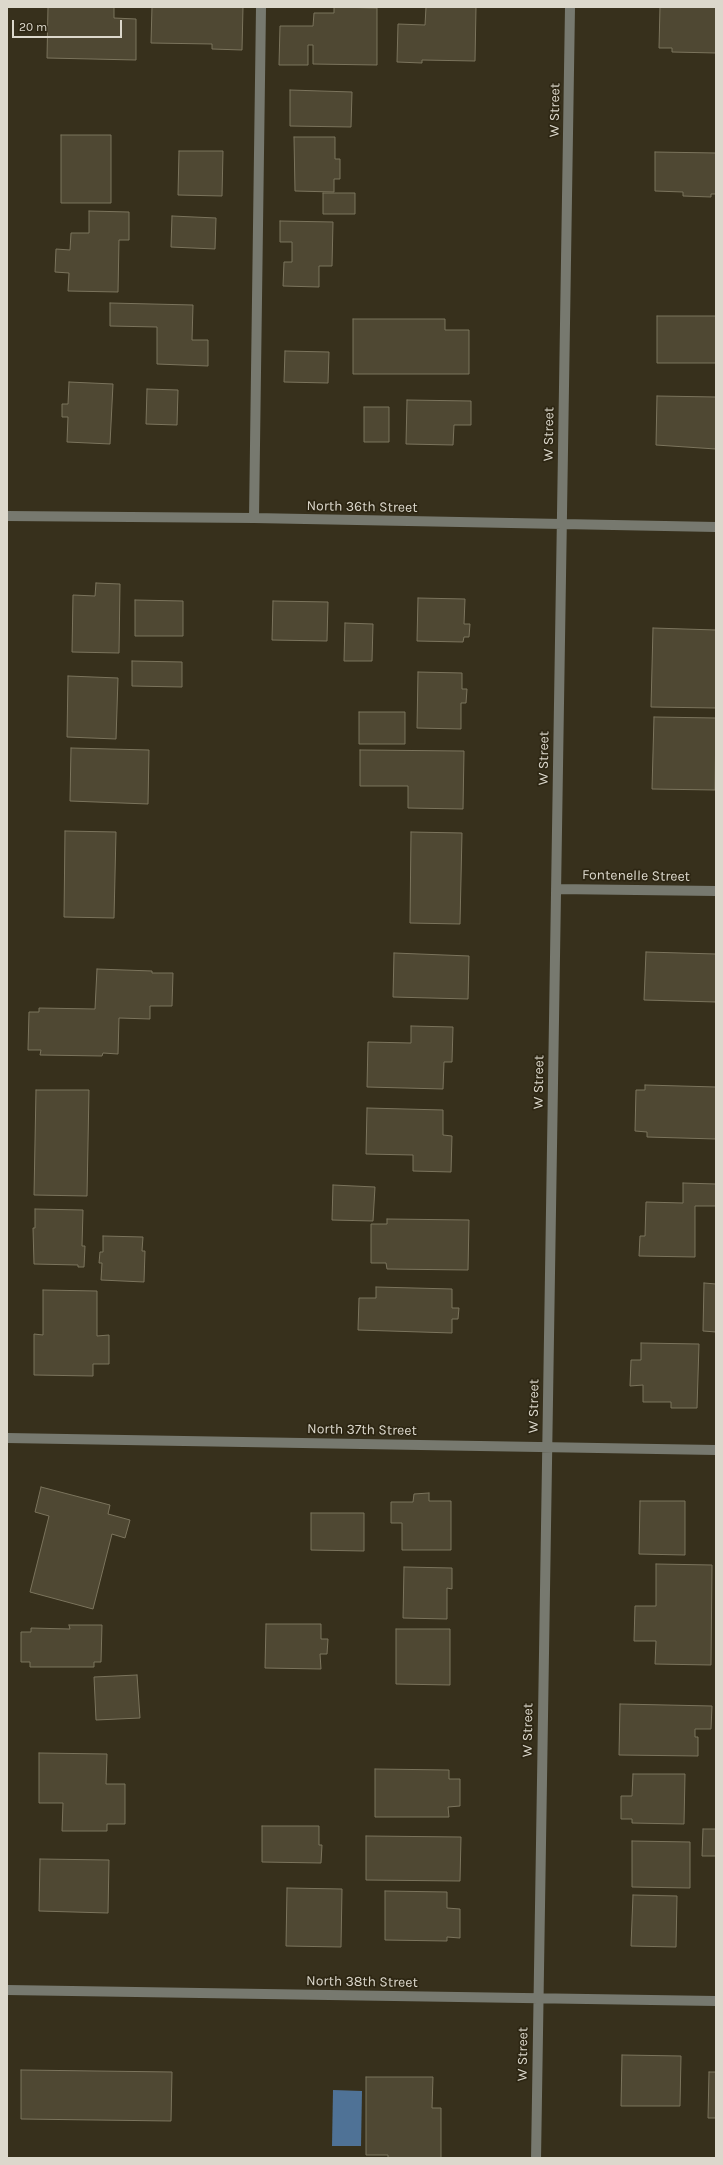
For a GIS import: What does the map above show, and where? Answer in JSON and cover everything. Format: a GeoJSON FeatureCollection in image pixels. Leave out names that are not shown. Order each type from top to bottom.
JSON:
{"type":"FeatureCollection","features":[{"type":"Feature","properties":{"kind":"street"},"geometry":{"type":"LineString","coordinates":[[254,518],[261,7]]}},
{"type":"Feature","properties":{"kind":"street","name":"W Street"},"geometry":{"type":"LineString","coordinates":[[536,2158],[570,7]]}},
{"type":"Feature","properties":{"kind":"street","name":"North 36th Street"},"geometry":{"type":"LineString","coordinates":[[7,516],[254,518],[716,527]]}},
{"type":"Feature","properties":{"kind":"street","name":"Fontenelle Street"},"geometry":{"type":"LineString","coordinates":[[556,889],[716,891]]}},
{"type":"Feature","properties":{"kind":"street","name":"North 37th Street"},"geometry":{"type":"LineString","coordinates":[[7,1438],[716,1450]]}},
{"type":"Feature","properties":{"kind":"street","name":"North 38th Street"},"geometry":{"type":"LineString","coordinates":[[7,1990],[716,2001]]}},
{"type":"Feature","properties":{"kind":"water"},"geometry":{"type":"Polygon","coordinates":[[[333,2090],[362,2091],[361,2146],[332,2146],[333,2090]]]}},
{"type":"Feature","properties":{"kind":"building"},"geometry":{"type":"Polygon","coordinates":[[[48,7],[114,7],[114,18],[136,19],[136,60],[47,58],[48,7]]]}},
{"type":"Feature","properties":{"kind":"building"},"geometry":{"type":"Polygon","coordinates":[[[152,7],[243,7],[242,50],[212,49],[212,44],[151,43],[152,7]]]}},
{"type":"Feature","properties":{"kind":"building"},"geometry":{"type":"Polygon","coordinates":[[[334,7],[377,8],[377,65],[313,64],[313,45],[308,45],[308,65],[279,65],[280,26],[313,26],[314,13],[334,13],[334,7]]]}},
{"type":"Feature","properties":{"kind":"building"},"geometry":{"type":"Polygon","coordinates":[[[426,7],[476,7],[475,61],[422,60],[422,63],[397,62],[398,24],[425,25],[426,7]]]}},
{"type":"Feature","properties":{"kind":"building"},"geometry":{"type":"Polygon","coordinates":[[[660,7],[716,7],[716,53],[672,52],[672,48],[659,48],[660,7]]]}},
{"type":"Feature","properties":{"kind":"building"},"geometry":{"type":"Polygon","coordinates":[[[290,90],[352,92],[351,127],[290,126],[290,90]]]}},
{"type":"Feature","properties":{"kind":"building"},"geometry":{"type":"Polygon","coordinates":[[[61,135],[111,135],[111,203],[61,203],[61,135]]]}},
{"type":"Feature","properties":{"kind":"building"},"geometry":{"type":"Polygon","coordinates":[[[294,137],[335,137],[335,159],[340,159],[340,179],[334,179],[334,192],[295,191],[294,137]]]}},
{"type":"Feature","properties":{"kind":"building"},"geometry":{"type":"Polygon","coordinates":[[[179,151],[223,151],[222,196],[178,195],[179,151]]]}},
{"type":"Feature","properties":{"kind":"building"},"geometry":{"type":"Polygon","coordinates":[[[655,152],[716,153],[716,194],[711,194],[711,197],[683,196],[683,192],[655,191],[655,152]]]}},
{"type":"Feature","properties":{"kind":"building"},"geometry":{"type":"Polygon","coordinates":[[[323,193],[355,193],[355,214],[323,214],[323,193]]]}},
{"type":"Feature","properties":{"kind":"building"},"geometry":{"type":"Polygon","coordinates":[[[89,211],[129,212],[129,240],[119,240],[118,292],[68,291],[69,273],[55,272],[56,249],[70,250],[71,233],[89,233],[89,211]]]}},
{"type":"Feature","properties":{"kind":"building"},"geometry":{"type":"Polygon","coordinates":[[[172,216],[216,218],[215,249],[171,247],[172,216]]]}},
{"type":"Feature","properties":{"kind":"building"},"geometry":{"type":"Polygon","coordinates":[[[280,221],[333,222],[332,266],[319,266],[319,287],[283,286],[284,262],[292,262],[292,242],[280,242],[280,221]]]}},
{"type":"Feature","properties":{"kind":"building"},"geometry":{"type":"Polygon","coordinates":[[[110,303],[193,305],[192,340],[208,340],[208,366],[157,364],[157,327],[110,326],[110,303]]]}},
{"type":"Feature","properties":{"kind":"building"},"geometry":{"type":"Polygon","coordinates":[[[657,316],[716,316],[716,363],[657,363],[657,316]]]}},
{"type":"Feature","properties":{"kind":"building"},"geometry":{"type":"Polygon","coordinates":[[[353,319],[445,319],[445,330],[469,330],[469,374],[353,374],[353,319]]]}},
{"type":"Feature","properties":{"kind":"building"},"geometry":{"type":"Polygon","coordinates":[[[285,351],[329,352],[328,383],[284,382],[285,351]]]}},
{"type":"Feature","properties":{"kind":"building"},"geometry":{"type":"Polygon","coordinates":[[[69,382],[113,384],[110,444],[67,442],[68,417],[62,417],[62,404],[68,404],[69,382]]]}},
{"type":"Feature","properties":{"kind":"building"},"geometry":{"type":"Polygon","coordinates":[[[147,389],[178,390],[177,425],[146,424],[147,389]]]}},
{"type":"Feature","properties":{"kind":"building"},"geometry":{"type":"Polygon","coordinates":[[[657,396],[716,397],[716,449],[656,445],[657,396]]]}},
{"type":"Feature","properties":{"kind":"building"},"geometry":{"type":"Polygon","coordinates":[[[407,400],[471,401],[471,425],[454,425],[453,445],[406,444],[407,400]]]}},
{"type":"Feature","properties":{"kind":"building"},"geometry":{"type":"Polygon","coordinates":[[[364,407],[389,407],[389,442],[364,442],[364,407]]]}},
{"type":"Feature","properties":{"kind":"building"},"geometry":{"type":"Polygon","coordinates":[[[96,583],[120,584],[119,653],[72,652],[73,595],[95,596],[96,583]]]}},
{"type":"Feature","properties":{"kind":"building"},"geometry":{"type":"Polygon","coordinates":[[[418,598],[465,599],[464,624],[470,624],[469,637],[464,637],[463,642],[417,641],[418,598]]]}},
{"type":"Feature","properties":{"kind":"building"},"geometry":{"type":"Polygon","coordinates":[[[135,600],[183,601],[183,636],[135,636],[135,600]]]}},
{"type":"Feature","properties":{"kind":"building"},"geometry":{"type":"Polygon","coordinates":[[[273,601],[328,602],[327,641],[272,640],[273,601]]]}},
{"type":"Feature","properties":{"kind":"building"},"geometry":{"type":"Polygon","coordinates":[[[345,623],[373,624],[372,661],[344,661],[345,623]]]}},
{"type":"Feature","properties":{"kind":"building"},"geometry":{"type":"Polygon","coordinates":[[[653,628],[716,630],[716,708],[651,707],[653,628]]]}},
{"type":"Feature","properties":{"kind":"building"},"geometry":{"type":"Polygon","coordinates":[[[132,661],[182,662],[182,687],[132,686],[132,661]]]}},
{"type":"Feature","properties":{"kind":"building"},"geometry":{"type":"Polygon","coordinates":[[[418,672],[462,673],[462,689],[467,689],[466,703],[461,703],[461,729],[417,728],[418,672]]]}},
{"type":"Feature","properties":{"kind":"building"},"geometry":{"type":"Polygon","coordinates":[[[68,676],[118,678],[116,739],[67,737],[68,676]]]}},
{"type":"Feature","properties":{"kind":"building"},"geometry":{"type":"Polygon","coordinates":[[[359,712],[405,712],[405,744],[359,744],[359,712]]]}},
{"type":"Feature","properties":{"kind":"building"},"geometry":{"type":"Polygon","coordinates":[[[654,717],[716,718],[715,790],[652,789],[654,717]]]}},
{"type":"Feature","properties":{"kind":"building"},"geometry":{"type":"Polygon","coordinates":[[[71,748],[149,750],[148,804],[70,801],[71,748]]]}},
{"type":"Feature","properties":{"kind":"building"},"geometry":{"type":"Polygon","coordinates":[[[360,750],[464,751],[463,809],[408,808],[408,786],[360,786],[360,750]]]}},
{"type":"Feature","properties":{"kind":"building"},"geometry":{"type":"Polygon","coordinates":[[[65,831],[116,832],[114,918],[64,917],[65,831]]]}},
{"type":"Feature","properties":{"kind":"building"},"geometry":{"type":"Polygon","coordinates":[[[411,832],[462,833],[460,924],[410,923],[411,832]]]}},
{"type":"Feature","properties":{"kind":"building"},"geometry":{"type":"Polygon","coordinates":[[[646,952],[716,954],[716,1002],[644,1000],[646,952]]]}},
{"type":"Feature","properties":{"kind":"building"},"geometry":{"type":"Polygon","coordinates":[[[394,953],[469,956],[468,999],[393,997],[394,953]]]}},
{"type":"Feature","properties":{"kind":"building"},"geometry":{"type":"Polygon","coordinates":[[[97,969],[173,973],[172,1006],[150,1006],[150,1019],[119,1018],[118,1054],[103,1053],[102,1056],[40,1055],[41,1050],[28,1050],[29,1012],[39,1012],[39,1008],[95,1009],[97,969]]]}},
{"type":"Feature","properties":{"kind":"building"},"geometry":{"type":"Polygon","coordinates":[[[411,1026],[453,1027],[452,1062],[444,1062],[443,1089],[367,1087],[368,1042],[411,1043],[411,1026]]]}},
{"type":"Feature","properties":{"kind":"building"},"geometry":{"type":"Polygon","coordinates":[[[645,1085],[716,1087],[716,1139],[647,1137],[647,1132],[635,1131],[636,1090],[645,1090],[645,1085]]]}},
{"type":"Feature","properties":{"kind":"building"},"geometry":{"type":"Polygon","coordinates":[[[36,1090],[89,1090],[87,1196],[34,1195],[36,1090]]]}},
{"type":"Feature","properties":{"kind":"building"},"geometry":{"type":"Polygon","coordinates":[[[367,1108],[443,1110],[443,1135],[452,1136],[451,1172],[413,1171],[413,1155],[366,1154],[367,1108]]]}},
{"type":"Feature","properties":{"kind":"building"},"geometry":{"type":"Polygon","coordinates":[[[683,1183],[716,1184],[716,1206],[695,1206],[695,1257],[639,1256],[640,1236],[645,1236],[646,1202],[683,1203],[683,1183]]]}},
{"type":"Feature","properties":{"kind":"building"},"geometry":{"type":"Polygon","coordinates":[[[333,1185],[375,1187],[373,1221],[332,1220],[333,1185]]]}},
{"type":"Feature","properties":{"kind":"building"},"geometry":{"type":"Polygon","coordinates":[[[35,1209],[83,1210],[82,1246],[85,1246],[84,1267],[78,1267],[78,1265],[34,1264],[33,1228],[35,1228],[35,1209]]]}},
{"type":"Feature","properties":{"kind":"building"},"geometry":{"type":"Polygon","coordinates":[[[387,1219],[469,1220],[468,1270],[387,1269],[386,1263],[371,1263],[371,1224],[387,1224],[387,1219]]]}},
{"type":"Feature","properties":{"kind":"building"},"geometry":{"type":"Polygon","coordinates":[[[103,1236],[143,1237],[142,1251],[145,1251],[144,1282],[101,1280],[102,1263],[99,1263],[100,1252],[103,1252],[103,1236]]]}},
{"type":"Feature","properties":{"kind":"building"},"geometry":{"type":"Polygon","coordinates":[[[704,1283],[716,1284],[716,1332],[703,1331],[704,1283]]]}},
{"type":"Feature","properties":{"kind":"building"},"geometry":{"type":"Polygon","coordinates":[[[376,1287],[452,1289],[452,1308],[459,1308],[458,1319],[452,1319],[452,1333],[358,1330],[359,1298],[376,1298],[376,1287]]]}},
{"type":"Feature","properties":{"kind":"building"},"geometry":{"type":"Polygon","coordinates":[[[43,1290],[97,1291],[97,1336],[109,1335],[109,1364],[93,1364],[93,1376],[34,1375],[34,1334],[43,1335],[43,1290]]]}},
{"type":"Feature","properties":{"kind":"building"},"geometry":{"type":"Polygon","coordinates":[[[641,1343],[699,1344],[697,1408],[671,1408],[671,1402],[643,1402],[643,1385],[630,1386],[631,1360],[641,1360],[641,1343]]]}},
{"type":"Feature","properties":{"kind":"building"},"geometry":{"type":"Polygon","coordinates":[[[41,1487],[110,1505],[108,1514],[130,1520],[125,1538],[112,1534],[93,1609],[30,1592],[49,1516],[35,1512],[41,1487]]]}},
{"type":"Feature","properties":{"kind":"building"},"geometry":{"type":"Polygon","coordinates":[[[429,1493],[429,1501],[451,1501],[451,1550],[402,1550],[402,1523],[391,1523],[391,1502],[413,1502],[414,1494],[429,1493]]]}},
{"type":"Feature","properties":{"kind":"building"},"geometry":{"type":"Polygon","coordinates":[[[640,1501],[685,1501],[685,1555],[639,1554],[640,1501]]]}},
{"type":"Feature","properties":{"kind":"building"},"geometry":{"type":"Polygon","coordinates":[[[311,1513],[364,1513],[364,1551],[311,1550],[311,1513]]]}},
{"type":"Feature","properties":{"kind":"building"},"geometry":{"type":"Polygon","coordinates":[[[656,1564],[712,1565],[711,1665],[655,1664],[656,1641],[634,1641],[635,1606],[656,1606],[656,1564]]]}},
{"type":"Feature","properties":{"kind":"building"},"geometry":{"type":"Polygon","coordinates":[[[404,1567],[452,1568],[452,1589],[447,1588],[447,1619],[403,1618],[404,1567]]]}},
{"type":"Feature","properties":{"kind":"building"},"geometry":{"type":"Polygon","coordinates":[[[266,1624],[321,1624],[321,1639],[328,1639],[327,1654],[320,1654],[321,1669],[265,1668],[266,1624]]]}},
{"type":"Feature","properties":{"kind":"building"},"geometry":{"type":"Polygon","coordinates":[[[69,1625],[102,1625],[101,1662],[94,1662],[94,1667],[30,1667],[30,1662],[21,1662],[21,1632],[31,1632],[31,1628],[70,1629],[69,1625]]]}},
{"type":"Feature","properties":{"kind":"building"},"geometry":{"type":"Polygon","coordinates":[[[396,1629],[450,1629],[450,1685],[396,1684],[396,1629]]]}},
{"type":"Feature","properties":{"kind":"building"},"geometry":{"type":"Polygon","coordinates":[[[137,1675],[140,1718],[96,1720],[94,1677],[137,1675]]]}},
{"type":"Feature","properties":{"kind":"building"},"geometry":{"type":"Polygon","coordinates":[[[620,1704],[712,1706],[711,1729],[695,1729],[695,1737],[698,1737],[698,1756],[619,1755],[620,1704]]]}},
{"type":"Feature","properties":{"kind":"building"},"geometry":{"type":"Polygon","coordinates":[[[39,1753],[107,1754],[106,1784],[125,1784],[125,1824],[107,1824],[107,1831],[62,1831],[63,1803],[39,1803],[39,1753]]]}},
{"type":"Feature","properties":{"kind":"building"},"geometry":{"type":"Polygon","coordinates":[[[375,1769],[449,1770],[449,1779],[460,1779],[460,1806],[448,1807],[449,1817],[375,1817],[375,1769]]]}},
{"type":"Feature","properties":{"kind":"building"},"geometry":{"type":"Polygon","coordinates":[[[633,1774],[685,1774],[684,1824],[632,1823],[632,1819],[621,1819],[621,1796],[632,1796],[633,1774]]]}},
{"type":"Feature","properties":{"kind":"building"},"geometry":{"type":"Polygon","coordinates":[[[262,1826],[319,1826],[319,1845],[322,1845],[321,1863],[262,1862],[262,1826]]]}},
{"type":"Feature","properties":{"kind":"building"},"geometry":{"type":"Polygon","coordinates":[[[703,1829],[716,1829],[716,1856],[702,1856],[703,1829]]]}},
{"type":"Feature","properties":{"kind":"building"},"geometry":{"type":"Polygon","coordinates":[[[366,1836],[461,1837],[460,1881],[366,1880],[366,1836]]]}},
{"type":"Feature","properties":{"kind":"building"},"geometry":{"type":"Polygon","coordinates":[[[632,1841],[690,1842],[690,1888],[632,1887],[632,1841]]]}},
{"type":"Feature","properties":{"kind":"building"},"geometry":{"type":"Polygon","coordinates":[[[40,1859],[109,1860],[108,1913],[39,1911],[40,1859]]]}},
{"type":"Feature","properties":{"kind":"building"},"geometry":{"type":"Polygon","coordinates":[[[287,1888],[342,1889],[341,1947],[286,1946],[287,1888]]]}},
{"type":"Feature","properties":{"kind":"building"},"geometry":{"type":"Polygon","coordinates":[[[385,1891],[447,1892],[447,1908],[460,1909],[460,1938],[447,1937],[447,1941],[385,1940],[385,1891]]]}},
{"type":"Feature","properties":{"kind":"building"},"geometry":{"type":"Polygon","coordinates":[[[633,1895],[677,1896],[676,1947],[631,1946],[633,1895]]]}},
{"type":"Feature","properties":{"kind":"building"},"geometry":{"type":"Polygon","coordinates":[[[622,2055],[681,2056],[680,2106],[621,2106],[622,2055]]]}},
{"type":"Feature","properties":{"kind":"building"},"geometry":{"type":"Polygon","coordinates":[[[21,2070],[172,2072],[171,2121],[21,2119],[21,2070]]]}},
{"type":"Feature","properties":{"kind":"building"},"geometry":{"type":"Polygon","coordinates":[[[709,2072],[716,2072],[716,2118],[708,2118],[709,2072]]]}},
{"type":"Feature","properties":{"kind":"building"},"geometry":{"type":"Polygon","coordinates":[[[366,2077],[433,2077],[432,2108],[441,2108],[441,2158],[388,2158],[388,2155],[366,2155],[366,2077]]]}}]}
